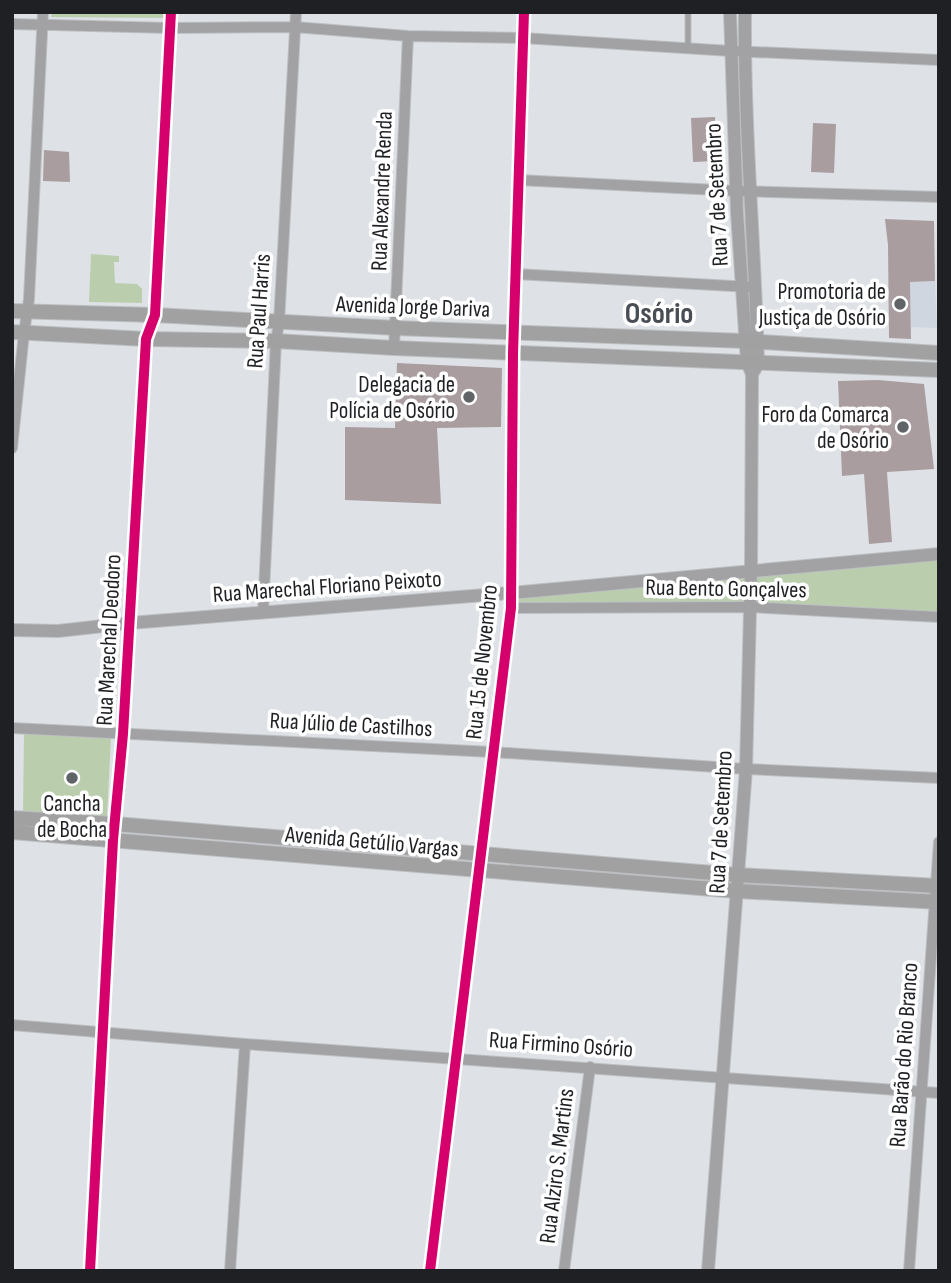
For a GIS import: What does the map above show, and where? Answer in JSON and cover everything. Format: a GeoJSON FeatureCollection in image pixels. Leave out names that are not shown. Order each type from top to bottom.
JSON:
{"type":"FeatureCollection","features":[{"type":"Feature","properties":{"kind":"main road","name":"Avenida Jorge Dariva"},"geometry":{"type":"LineString","coordinates":[[20,312],[155,315],[279,323],[751,341],[939,353]]}},
{"type":"Feature","properties":{"kind":"main road"},"geometry":{"type":"LineString","coordinates":[[82,313],[82,335]]}},
{"type":"Feature","properties":{"kind":"main road","name":"Avenida Jorge Dariva"},"geometry":{"type":"LineString","coordinates":[[18,332],[146,339],[276,341],[752,367],[939,370]]}},
{"type":"Feature","properties":{"kind":"main road","name":"Avenida Getúlio Vargas"},"geometry":{"type":"LineString","coordinates":[[12,818],[172,828],[738,875],[937,886]]}},
{"type":"Feature","properties":{"kind":"main road"},"geometry":{"type":"LineString","coordinates":[[171,845],[172,828]]}},
{"type":"Feature","properties":{"kind":"main road","name":"Avenida Getúlio Vargas"},"geometry":{"type":"LineString","coordinates":[[12,832],[737,891],[937,902]]}},
{"type":"Feature","properties":{"kind":"main road"},"geometry":{"type":"LineString","coordinates":[[281,838],[281,854]]}},
{"type":"Feature","properties":{"kind":"main road"},"geometry":{"type":"LineString","coordinates":[[878,883],[878,899]]}},
{"type":"Feature","properties":{"kind":"street"},"geometry":{"type":"LineString","coordinates":[[12,448],[20,312],[29,299],[43,12]]}},
{"type":"Feature","properties":{"kind":"street","name":"Rua Marechal Deodoro"},"geometry":{"type":"LineString","coordinates":[[90,1271],[113,840],[123,734],[146,339],[155,315],[171,12]]}},
{"type":"Feature","properties":{"kind":"street","name":"Rua Paul Harris"},"geometry":{"type":"LineString","coordinates":[[263,612],[296,12]]}},
{"type":"Feature","properties":{"kind":"street","name":"Rua 15 de Novembro"},"geometry":{"type":"LineString","coordinates":[[430,1271],[482,855],[492,752],[512,608],[513,332],[524,12]]}},
{"type":"Feature","properties":{"kind":"street","name":"Rua 7 de Setembro"},"geometry":{"type":"LineString","coordinates":[[730,12],[738,51],[744,190],[756,287],[751,341]]}},
{"type":"Feature","properties":{"kind":"street","name":"Rua 7 de Setembro"},"geometry":{"type":"LineString","coordinates":[[738,51],[745,12]]}},
{"type":"Feature","properties":{"kind":"street"},"geometry":{"type":"LineString","coordinates":[[12,24],[170,28],[295,27],[408,36],[523,38],[939,60]]}},
{"type":"Feature","properties":{"kind":"street","name":"Rua Alexandre Renda"},"geometry":{"type":"LineString","coordinates":[[394,348],[408,36]]}},
{"type":"Feature","properties":{"kind":"street"},"geometry":{"type":"LineString","coordinates":[[519,180],[939,197]]}},
{"type":"Feature","properties":{"kind":"street","name":"Rua 7 de Setembro"},"geometry":{"type":"LineString","coordinates":[[708,1271],[746,768],[752,367],[751,341],[742,286],[737,213],[744,190]]}},
{"type":"Feature","properties":{"kind":"street"},"geometry":{"type":"LineString","coordinates":[[516,274],[756,287]]}},
{"type":"Feature","properties":{"kind":"street","name":"Rua Marechal Floriano Peixoto"},"geometry":{"type":"LineString","coordinates":[[12,631],[58,631],[939,554]]}},
{"type":"Feature","properties":{"kind":"street","name":"Rua Bento Gonçalves"},"geometry":{"type":"LineString","coordinates":[[512,608],[748,607],[939,617]]}},
{"type":"Feature","properties":{"kind":"street","name":"Rua Júlio de Castilhos"},"geometry":{"type":"LineString","coordinates":[[12,729],[492,752],[939,778]]}},
{"type":"Feature","properties":{"kind":"street","name":"Rua Barão do Rio Branco"},"geometry":{"type":"LineString","coordinates":[[909,1271],[937,902],[939,842]]}},
{"type":"Feature","properties":{"kind":"street","name":"Rua Firmino Osório"},"geometry":{"type":"LineString","coordinates":[[12,1025],[939,1093]]}},
{"type":"Feature","properties":{"kind":"street"},"geometry":{"type":"LineString","coordinates":[[230,1271],[245,1044]]}},
{"type":"Feature","properties":{"kind":"street","name":"Rua Alziro S. Martins"},"geometry":{"type":"LineString","coordinates":[[564,1271],[590,1068]]}},
{"type":"Feature","properties":{"kind":"lane"},"geometry":{"type":"LineString","coordinates":[[688,12],[688,48]]}},
{"type":"Feature","properties":{"kind":"shaded area"},"geometry":{"type":"Polygon","coordinates":[[[935,281],[937,328],[911,327],[910,282],[935,281]]]}},
{"type":"Feature","properties":{"kind":"green space"},"geometry":{"type":"Polygon","coordinates":[[[52,12],[165,12],[165,18],[51,17],[52,12]]]}},
{"type":"Feature","properties":{"kind":"green space"},"geometry":{"type":"Polygon","coordinates":[[[91,254],[119,256],[119,262],[114,262],[115,283],[137,284],[142,289],[142,303],[89,302],[91,254]]]}},
{"type":"Feature","properties":{"kind":"green space"},"geometry":{"type":"Polygon","coordinates":[[[939,558],[939,612],[756,603],[757,575],[939,558]]]}},
{"type":"Feature","properties":{"kind":"green space"},"geometry":{"type":"Polygon","coordinates":[[[747,574],[745,604],[517,605],[518,596],[747,574]]]}},
{"type":"Feature","properties":{"kind":"green space"},"geometry":{"type":"Polygon","coordinates":[[[24,732],[111,737],[107,817],[23,814],[24,732]]]}},
{"type":"Feature","properties":{"kind":"building"},"geometry":{"type":"Polygon","coordinates":[[[715,117],[717,161],[693,162],[691,118],[715,117]]]}},
{"type":"Feature","properties":{"kind":"building"},"geometry":{"type":"Polygon","coordinates":[[[813,123],[836,124],[834,173],[811,172],[813,123]]]}},
{"type":"Feature","properties":{"kind":"building"},"geometry":{"type":"Polygon","coordinates":[[[44,150],[69,152],[70,182],[43,181],[44,150]]]}},
{"type":"Feature","properties":{"kind":"building","name":"Promotoria de Justiça de Osório"},"geometry":{"type":"Polygon","coordinates":[[[885,219],[934,221],[935,281],[910,282],[911,339],[889,338],[888,245],[885,219]]]}},
{"type":"Feature","properties":{"kind":"building"},"geometry":{"type":"Polygon","coordinates":[[[397,363],[502,368],[501,427],[437,428],[441,504],[345,500],[345,427],[395,428],[397,363]]]}},
{"type":"Feature","properties":{"kind":"building"},"geometry":{"type":"Polygon","coordinates":[[[878,380],[924,384],[934,469],[887,472],[892,542],[869,544],[864,474],[842,476],[838,381],[878,380]]]}},
{"type":"Feature","properties":{"kind":"cycle path"},"geometry":{"type":"LineString","coordinates":[[90,1271],[113,840],[123,734],[146,339],[155,315],[171,12]]}},
{"type":"Feature","properties":{"kind":"cycle path"},"geometry":{"type":"LineString","coordinates":[[430,1271],[511,608],[513,353],[524,12]]}},
{"type":"Feature","properties":{"kind":"place","name":"Promotoria de Justiça de Osório"},"geometry":{"type":"Point","coordinates":[900,304]}},
{"type":"Feature","properties":{"kind":"place","name":"Delegacia de Polícia de Osório"},"geometry":{"type":"Point","coordinates":[469,397]}},
{"type":"Feature","properties":{"kind":"place","name":"Foro da Comarca de Osório"},"geometry":{"type":"Point","coordinates":[903,427]}},
{"type":"Feature","properties":{"kind":"place","name":"Cancha de Bocha"},"geometry":{"type":"Point","coordinates":[72,778]}},
{"type":"Feature","properties":{"kind":"district","name":"Osório"},"geometry":{"type":"Point","coordinates":[659,313]}}]}
